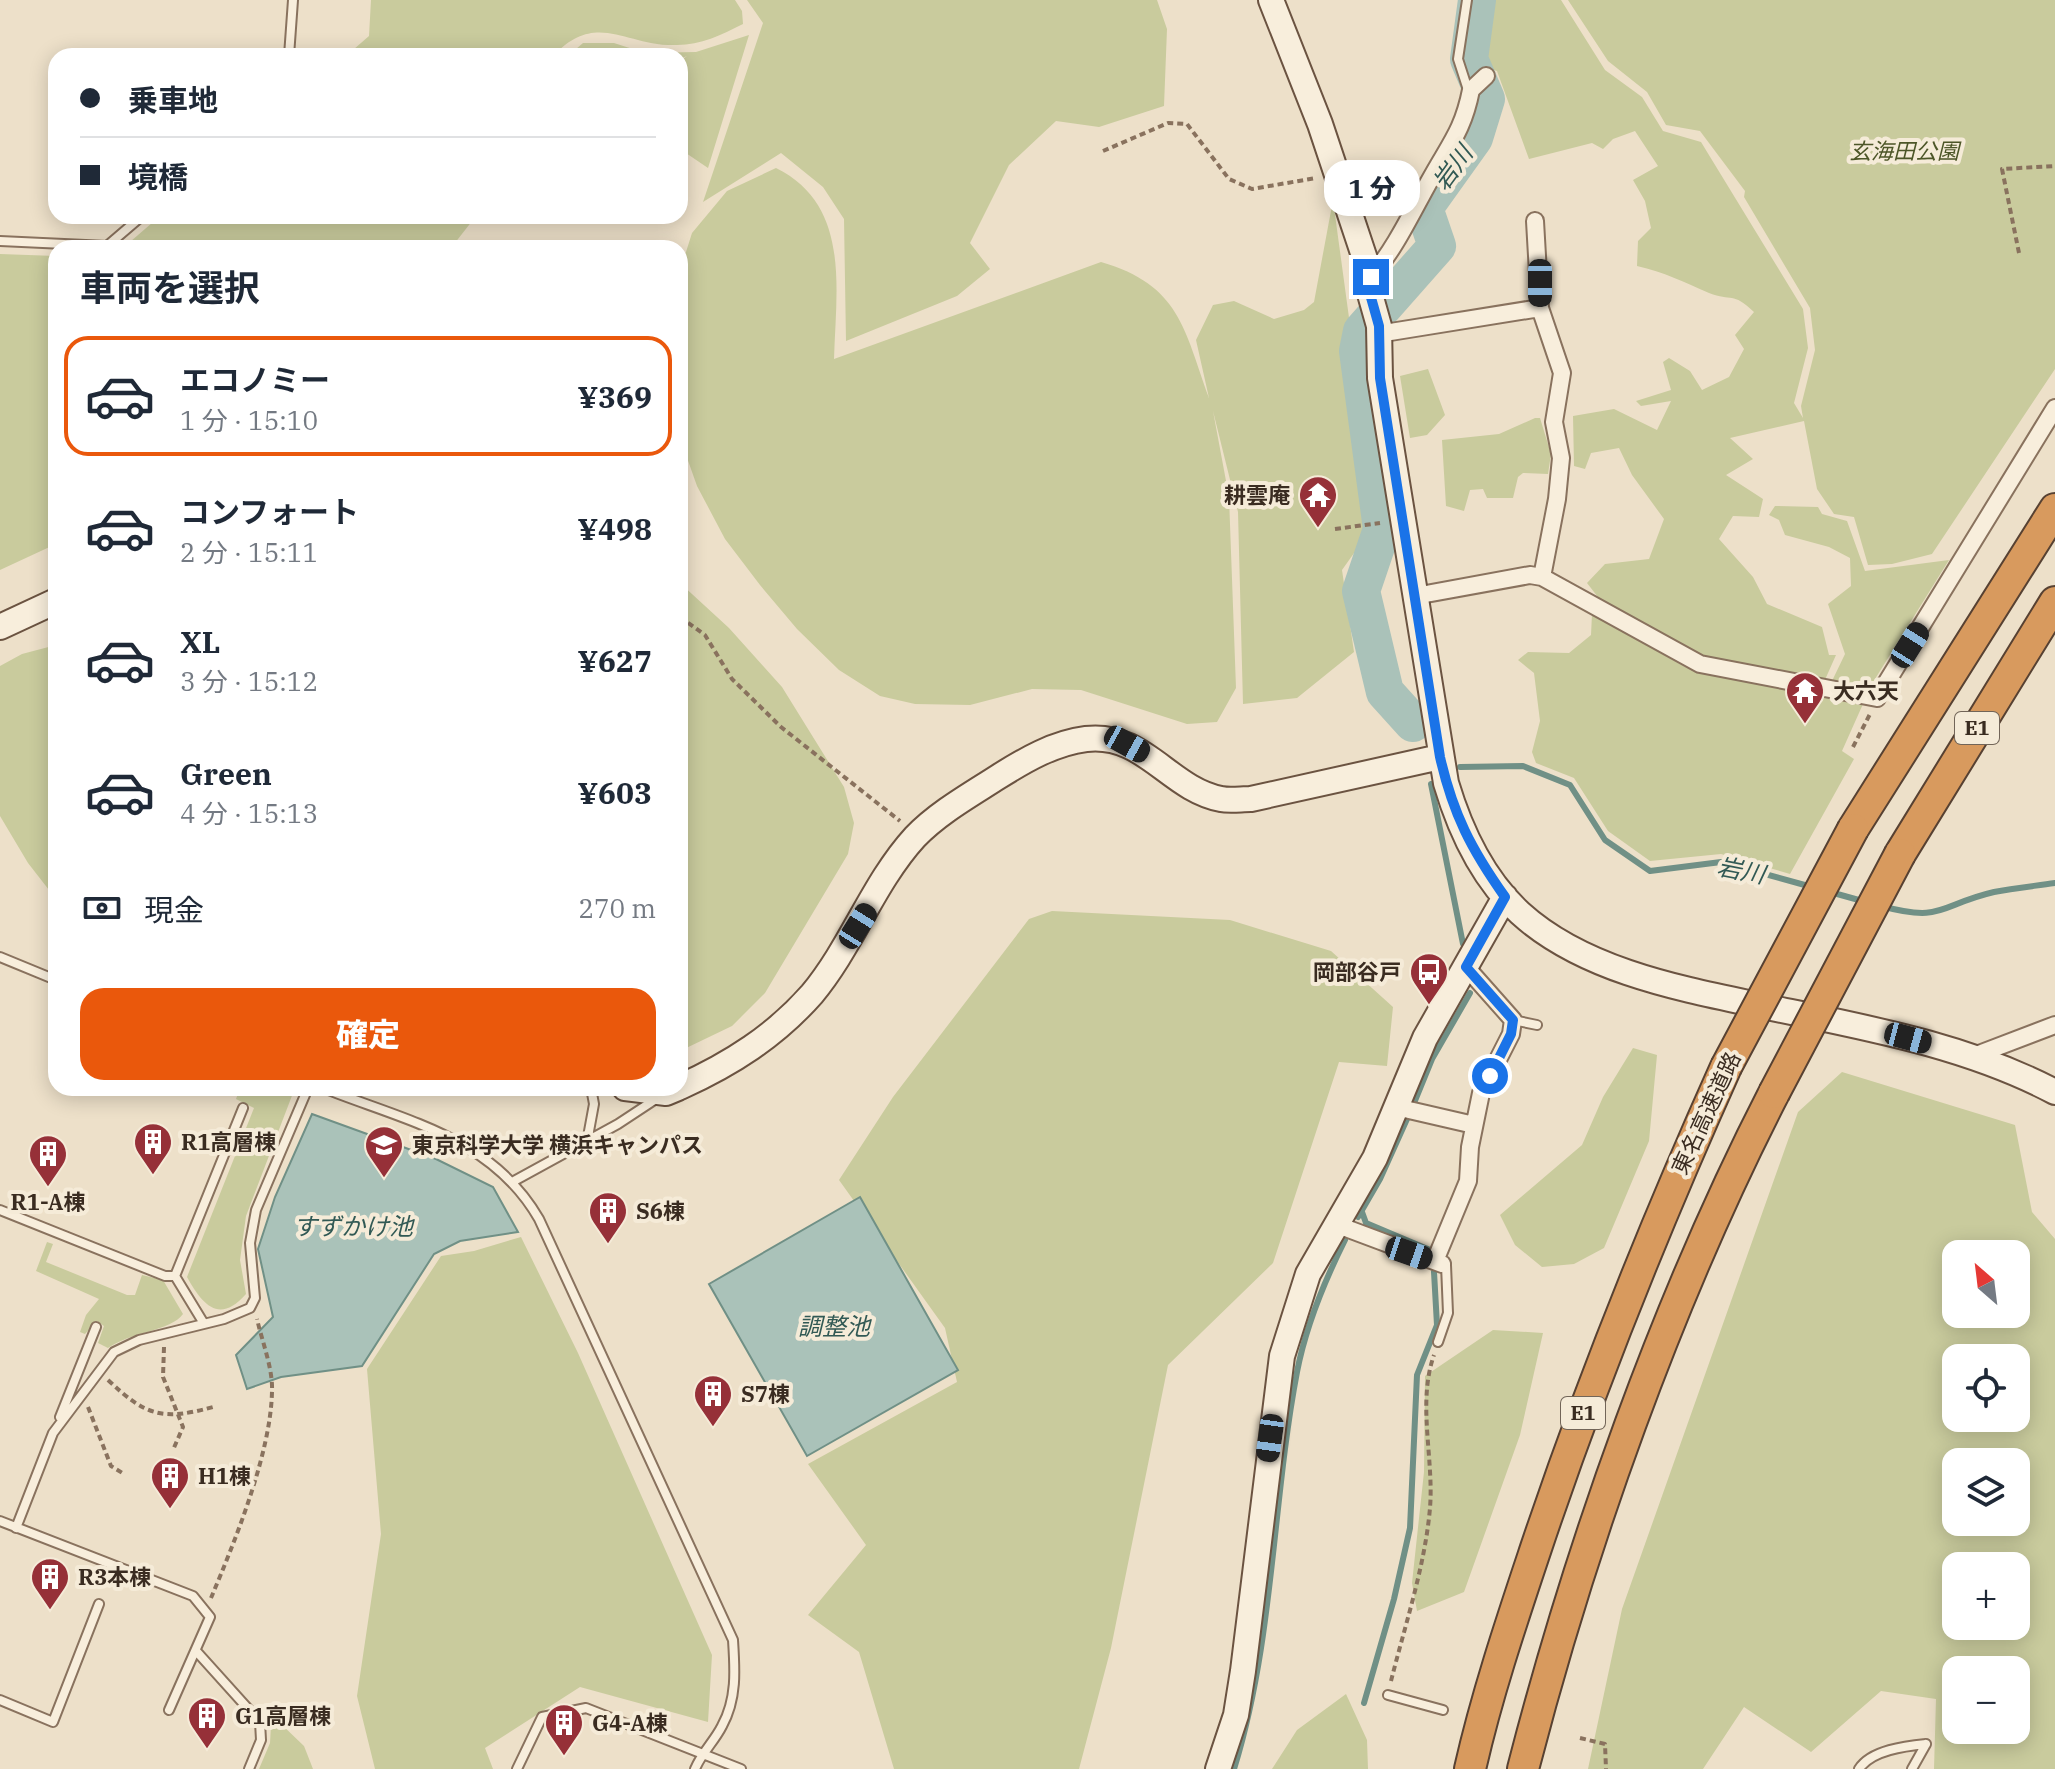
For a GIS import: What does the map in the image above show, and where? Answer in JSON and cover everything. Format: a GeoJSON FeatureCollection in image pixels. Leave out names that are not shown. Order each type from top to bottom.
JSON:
{"type":"FeatureCollection","features":[{"type":"Feature","properties":{"kind":"highway","name":"東名高速道路"},"geometry":{"type":"LineString","coordinates":[[1470,1769],[1517,1605],[1568,1451],[1625,1300],[1726,1067],[1853,829],[2055,509]]}},
{"type":"Feature","properties":{"kind":"highway","name":"E1"},"geometry":{"type":"LineString","coordinates":[[1523,1769],[1569,1611],[1620,1460],[1722,1199],[1900,854],[2055,602]]}},
{"type":"Feature","properties":{"kind":"street"},"geometry":{"type":"LineString","coordinates":[[1271,0],[1338,174],[1370,286],[1379,330],[1380,378],[1440,757],[1456,818],[1475,854],[1505,897],[1521,914],[1550,934],[1619,969],[1715,996],[1879,1031],[1971,1057],[2020,1074],[2055,1092]]}},
{"type":"Feature","properties":{"kind":"street"},"geometry":{"type":"LineString","coordinates":[[1370,286],[1430,179],[1451,150],[1471,106],[1470,92],[1486,76]]}},
{"type":"Feature","properties":{"kind":"street"},"geometry":{"type":"LineString","coordinates":[[1535,221],[1540,308],[1562,373],[1554,422],[1561,458],[1557,499],[1542,577]]}},
{"type":"Feature","properties":{"kind":"street"},"geometry":{"type":"LineString","coordinates":[[1379,330],[1540,308]]}},
{"type":"Feature","properties":{"kind":"street"},"geometry":{"type":"LineString","coordinates":[[1415,596],[1530,575],[1542,577],[1700,664],[1877,698],[2055,408]]}},
{"type":"Feature","properties":{"kind":"street"},"geometry":{"type":"LineString","coordinates":[[0,627],[48,605]]}},
{"type":"Feature","properties":{"kind":"street"},"geometry":{"type":"LineString","coordinates":[[688,1082],[741,1056],[778,1029],[805,1001],[917,836],[957,803],[1019,763],[1060,744],[1087,739],[1127,744],[1201,793],[1223,800],[1251,799],[1440,757]]}},
{"type":"Feature","properties":{"kind":"street"},"geometry":{"type":"LineString","coordinates":[[1218,1769],[1238,1700],[1282,1356],[1308,1274],[1375,1158],[1425,1038],[1505,897]]}},
{"type":"Feature","properties":{"kind":"street"},"geometry":{"type":"LineString","coordinates":[[1335,1224],[1440,1263],[1468,1181],[1481,1093],[1511,1034],[1513,1020],[1466,967]]}},
{"type":"Feature","properties":{"kind":"street"},"geometry":{"type":"LineString","coordinates":[[1971,1057],[2055,1025]]}},
{"type":"Feature","properties":{"kind":"street"},"geometry":{"type":"LineString","coordinates":[[1396,1107],[1474,1125]]}},
{"type":"Feature","properties":{"kind":"lane"},"geometry":{"type":"LineString","coordinates":[[290,48],[293,0]]}},
{"type":"Feature","properties":{"kind":"lane"},"geometry":{"type":"LineString","coordinates":[[1467,0],[1458,59],[1470,92]]}},
{"type":"Feature","properties":{"kind":"lane"},"geometry":{"type":"LineString","coordinates":[[114,240],[133,224]]}},
{"type":"Feature","properties":{"kind":"lane"},"geometry":{"type":"LineString","coordinates":[[0,241],[48,243]]}},
{"type":"Feature","properties":{"kind":"lane"},"geometry":{"type":"LineString","coordinates":[[0,957],[48,977]]}},
{"type":"Feature","properties":{"kind":"lane"},"geometry":{"type":"LineString","coordinates":[[1513,1020],[1537,1025]]}},
{"type":"Feature","properties":{"kind":"lane"},"geometry":{"type":"LineString","coordinates":[[53,1433],[114,1352],[128,1344],[241,1313],[255,1298],[250,1243],[256,1210],[305,1096]]}},
{"type":"Feature","properties":{"kind":"lane"},"geometry":{"type":"LineString","coordinates":[[344,1096],[464,1143],[485,1155],[514,1181],[539,1219],[733,1640],[736,1684],[722,1726],[702,1753],[695,1769]]}},
{"type":"Feature","properties":{"kind":"lane"},"geometry":{"type":"LineString","coordinates":[[587,1142],[594,1104],[592,1096]]}},
{"type":"Feature","properties":{"kind":"lane"},"geometry":{"type":"LineString","coordinates":[[514,1181],[663,1096]]}},
{"type":"Feature","properties":{"kind":"lane"},"geometry":{"type":"LineString","coordinates":[[175,1276],[243,1108]]}},
{"type":"Feature","properties":{"kind":"lane"},"geometry":{"type":"LineString","coordinates":[[0,1210],[165,1276],[175,1276]]}},
{"type":"Feature","properties":{"kind":"lane"},"geometry":{"type":"LineString","coordinates":[[1438,1342],[1448,1313],[1440,1263]]}},
{"type":"Feature","properties":{"kind":"lane"},"geometry":{"type":"LineString","coordinates":[[175,1276],[203,1322]]}},
{"type":"Feature","properties":{"kind":"lane"},"geometry":{"type":"LineString","coordinates":[[16,1528],[96,1327]]}},
{"type":"Feature","properties":{"kind":"lane"},"geometry":{"type":"LineString","coordinates":[[0,1521],[193,1596],[210,1617],[169,1710]]}},
{"type":"Feature","properties":{"kind":"lane"},"geometry":{"type":"LineString","coordinates":[[0,1700],[53,1722],[99,1604]]}},
{"type":"Feature","properties":{"kind":"lane"},"geometry":{"type":"LineString","coordinates":[[197,1652],[260,1722],[261,1740],[249,1769]]}},
{"type":"Feature","properties":{"kind":"lane"},"geometry":{"type":"LineString","coordinates":[[1388,1695],[1443,1710]]}},
{"type":"Feature","properties":{"kind":"lane"},"geometry":{"type":"LineString","coordinates":[[517,1769],[542,1717],[586,1708],[741,1769]]}},
{"type":"Feature","properties":{"kind":"lane"},"geometry":{"type":"LineString","coordinates":[[1859,1769],[1863,1763],[1898,1747],[1926,1744],[1912,1769]]}},
{"type":"Feature","properties":{"kind":"path"},"geometry":{"type":"LineString","coordinates":[[1103,151],[1168,123],[1187,124],[1229,179],[1252,189],[1338,174]]}},
{"type":"Feature","properties":{"kind":"path"},"geometry":{"type":"LineString","coordinates":[[2019,253],[2002,169],[2055,166]]}},
{"type":"Feature","properties":{"kind":"path"},"geometry":{"type":"LineString","coordinates":[[1335,529],[1375,524]]}},
{"type":"Feature","properties":{"kind":"path"},"geometry":{"type":"LineString","coordinates":[[688,623],[705,635],[732,679],[781,727],[917,836]]}},
{"type":"Feature","properties":{"kind":"path"},"geometry":{"type":"LineString","coordinates":[[1853,747],[1877,698]]}},
{"type":"Feature","properties":{"kind":"path"},"geometry":{"type":"LineString","coordinates":[[205,1612],[237,1538],[259,1461],[272,1390],[257,1318]]}},
{"type":"Feature","properties":{"kind":"path"},"geometry":{"type":"LineString","coordinates":[[165,1333],[163,1377],[181,1416],[183,1433],[173,1450]]}},
{"type":"Feature","properties":{"kind":"path"},"geometry":{"type":"LineString","coordinates":[[1388,1695],[1430,1509],[1431,1450],[1426,1406],[1430,1366],[1438,1342]]}},
{"type":"Feature","properties":{"kind":"path"},"geometry":{"type":"LineString","coordinates":[[97,1371],[137,1406],[156,1414],[181,1416],[213,1407]]}},
{"type":"Feature","properties":{"kind":"path"},"geometry":{"type":"LineString","coordinates":[[80,1395],[93,1415],[111,1466],[124,1474]]}},
{"type":"Feature","properties":{"kind":"path"},"geometry":{"type":"LineString","coordinates":[[1580,1738],[1605,1744],[1606,1769]]}},
{"type":"Feature","properties":{"kind":"green space"},"geometry":{"type":"Polygon","coordinates":[[[371,0],[735,0],[742,11],[743,24],[711,39],[686,45],[659,44],[598,32],[584,35],[562,48],[355,48],[369,36],[371,0]]]}},
{"type":"Feature","properties":{"kind":"green space"},"geometry":{"type":"Polygon","coordinates":[[[747,0],[1157,0],[1167,29],[1164,106],[1099,127],[1056,121],[1009,165],[970,243],[990,269],[957,296],[846,341],[844,219],[823,187],[781,153],[703,202],[763,23],[747,0]]]}},
{"type":"Feature","properties":{"kind":"green space","name":"玄海田公園"},"geometry":{"type":"Polygon","coordinates":[[[1488,0],[1561,0],[1605,70],[1642,97],[1663,131],[1701,142],[1803,309],[1808,348],[1794,403],[1803,418],[1801,406],[1815,350],[1810,308],[1744,197],[1745,191],[1700,131],[1666,125],[1647,92],[1608,61],[1568,0],[2055,0],[2055,369],[1932,554],[1892,564],[1868,565],[1854,517],[1834,514],[1817,489],[1804,421],[1730,438],[1753,459],[1726,475],[1763,499],[1759,517],[1733,516],[1719,539],[1753,577],[1767,604],[1822,627],[1829,655],[1836,655],[1824,682],[1701,656],[1601,601],[1587,583],[1605,564],[1649,559],[1664,519],[1632,475],[1619,448],[1591,453],[1585,469],[1574,466],[1573,416],[1614,409],[1657,430],[1671,401],[1641,406],[1636,401],[1671,390],[1663,362],[1669,358],[1690,371],[1702,390],[1729,377],[1744,349],[1735,335],[1754,312],[1736,299],[1717,296],[1637,266],[1638,241],[1651,228],[1645,201],[1633,180],[1658,166],[1635,131],[1613,139],[1603,149],[1592,143],[1529,159],[1497,71],[1482,66],[1478,51],[1488,0]]]}},
{"type":"Feature","properties":{"kind":"green space"},"geometry":{"type":"Polygon","coordinates":[[[749,35],[708,168],[688,154],[688,52],[749,35]]]}},
{"type":"Feature","properties":{"kind":"green space"},"geometry":{"type":"Polygon","coordinates":[[[583,43],[614,43],[630,48],[577,48],[583,43]]]}},
{"type":"Feature","properties":{"kind":"green space"},"geometry":{"type":"Polygon","coordinates":[[[776,168],[800,184],[817,204],[828,226],[834,251],[834,359],[1101,262],[1148,283],[1163,297],[1185,331],[1209,398],[1196,340],[1213,305],[1234,301],[1274,319],[1304,310],[1314,302],[1333,200],[1350,325],[1369,532],[1342,570],[1354,652],[1297,698],[1243,704],[1238,512],[1213,411],[1229,497],[1236,688],[1217,722],[1187,724],[1081,690],[1032,689],[970,705],[915,704],[880,696],[839,670],[797,629],[725,539],[697,486],[688,461],[688,246],[692,233],[727,191],[776,168]]]}},
{"type":"Feature","properties":{"kind":"green space"},"geometry":{"type":"Polygon","coordinates":[[[151,224],[470,224],[457,240],[132,240],[151,224]]]}},
{"type":"Feature","properties":{"kind":"green space"},"geometry":{"type":"Polygon","coordinates":[[[0,254],[48,256],[48,548],[0,570],[0,254]]]}},
{"type":"Feature","properties":{"kind":"green space"},"geometry":{"type":"Polygon","coordinates":[[[1428,369],[1445,415],[1427,435],[1410,438],[1400,376],[1428,369]]]}},
{"type":"Feature","properties":{"kind":"green space"},"geometry":{"type":"Polygon","coordinates":[[[1540,418],[1551,454],[1548,474],[1523,473],[1518,477],[1513,498],[1487,498],[1483,489],[1470,490],[1464,511],[1446,506],[1442,440],[1499,434],[1540,418]]]}},
{"type":"Feature","properties":{"kind":"green space"},"geometry":{"type":"Polygon","coordinates":[[[1775,506],[1818,507],[1822,514],[1847,521],[1865,571],[1949,560],[1870,687],[1832,681],[1845,654],[1828,604],[1851,586],[1850,558],[1829,547],[1785,535],[1779,520],[1769,515],[1775,506]]]}},
{"type":"Feature","properties":{"kind":"green space"},"geometry":{"type":"Polygon","coordinates":[[[688,590],[729,628],[782,687],[844,787],[854,823],[848,854],[765,993],[732,1026],[688,1047],[688,590]]]}},
{"type":"Feature","properties":{"kind":"green space"},"geometry":{"type":"Polygon","coordinates":[[[1592,614],[1685,667],[1863,704],[1842,751],[1854,759],[1790,874],[1721,854],[1650,861],[1608,831],[1574,778],[1536,763],[1532,752],[1540,721],[1534,673],[1518,660],[1528,652],[1569,653],[1591,635],[1592,614]]]}},
{"type":"Feature","properties":{"kind":"green space"},"geometry":{"type":"Polygon","coordinates":[[[48,647],[48,889],[28,863],[0,816],[0,666],[22,654],[48,647]]]}},
{"type":"Feature","properties":{"kind":"green space"},"geometry":{"type":"Polygon","coordinates":[[[1052,911],[1230,920],[1331,951],[1393,1007],[1387,1066],[1339,1062],[1273,1263],[1168,1365],[1111,1648],[1079,1769],[894,1769],[859,1652],[808,1615],[866,1545],[808,1464],[957,1382],[945,1328],[839,1180],[893,1097],[1029,919],[1052,911]]]}},
{"type":"Feature","properties":{"kind":"green space"},"geometry":{"type":"Polygon","coordinates":[[[1633,1048],[1657,1055],[1649,1141],[1604,1248],[1574,1264],[1542,1267],[1515,1245],[1500,1215],[1582,1145],[1603,1097],[1633,1048]]]}},
{"type":"Feature","properties":{"kind":"green space"},"geometry":{"type":"Polygon","coordinates":[[[1842,1072],[2015,1125],[2032,1212],[2055,1239],[2055,1769],[1934,1769],[1936,1699],[1881,1691],[1811,1752],[1744,1707],[1703,1769],[1588,1769],[1622,1609],[1798,1112],[1842,1072]]]}},
{"type":"Feature","properties":{"kind":"green space"},"geometry":{"type":"Polygon","coordinates":[[[237,1096],[292,1096],[246,1216],[240,1260],[246,1294],[228,1308],[219,1309],[205,1302],[187,1277],[254,1108],[236,1099],[237,1096]]]}},
{"type":"Feature","properties":{"kind":"green space"},"geometry":{"type":"Polygon","coordinates":[[[521,1237],[578,1353],[712,1655],[708,1722],[580,1687],[485,1748],[493,1769],[375,1769],[357,1696],[381,1534],[367,1369],[441,1256],[474,1251],[521,1237]]]}},
{"type":"Feature","properties":{"kind":"green space"},"geometry":{"type":"Polygon","coordinates":[[[47,1242],[53,1244],[46,1262],[127,1295],[135,1295],[142,1275],[163,1280],[183,1314],[169,1324],[108,1348],[98,1343],[104,1326],[97,1321],[85,1334],[80,1332],[86,1315],[99,1299],[36,1271],[47,1242]]]}},
{"type":"Feature","properties":{"kind":"green space"},"geometry":{"type":"Polygon","coordinates":[[[1493,1330],[1543,1333],[1520,1435],[1464,1592],[1417,1611],[1412,1583],[1424,1472],[1425,1376],[1493,1330]]]}},
{"type":"Feature","properties":{"kind":"green space"},"geometry":{"type":"Polygon","coordinates":[[[1346,1694],[1367,1740],[1368,1769],[1272,1769],[1297,1730],[1346,1694]]]}},
{"type":"Feature","properties":{"kind":"green space"},"geometry":{"type":"Polygon","coordinates":[[[280,1723],[304,1746],[313,1769],[259,1769],[270,1743],[271,1725],[280,1723]]]}},
{"type":"Feature","properties":{"kind":"water","name":"すずかけ池"},"geometry":{"type":"Polygon","coordinates":[[[312,1114],[436,1159],[493,1187],[518,1232],[460,1241],[434,1254],[362,1366],[281,1377],[247,1389],[236,1355],[273,1317],[258,1249],[275,1197],[312,1114]]]}},
{"type":"Feature","properties":{"kind":"water","name":"調整池"},"geometry":{"type":"Polygon","coordinates":[[[860,1197],[958,1370],[807,1456],[709,1284],[860,1197]]]}},
{"type":"Feature","properties":{"kind":"waterway","name":"岩川"},"geometry":{"type":"LineString","coordinates":[[1413,723],[1385,692],[1361,591],[1382,529],[1358,351],[1362,331],[1437,246],[1424,208],[1474,138],[1486,99],[1469,59],[1477,0]]}},
{"type":"Feature","properties":{"kind":"waterway","name":"岩川"},"geometry":{"type":"LineString","coordinates":[[1460,767],[1523,766],[1570,785],[1605,840],[1650,871],[1721,862],[1812,887]]}},
{"type":"Feature","properties":{"kind":"waterway"},"geometry":{"type":"LineString","coordinates":[[1431,784],[1463,944]]}},
{"type":"Feature","properties":{"kind":"waterway","name":"岩川"},"geometry":{"type":"LineString","coordinates":[[1881,906],[1917,913],[1930,912],[1994,892],[2055,883]]}},
{"type":"Feature","properties":{"kind":"waterway","name":"岩川"},"geometry":{"type":"LineString","coordinates":[[1830,892],[1866,902]]}},
{"type":"Feature","properties":{"kind":"waterway"},"geometry":{"type":"LineString","coordinates":[[1414,1103],[1432,1059],[1470,993]]}},
{"type":"Feature","properties":{"kind":"waterway"},"geometry":{"type":"LineString","coordinates":[[1358,1217],[1380,1179],[1407,1119]]}},
{"type":"Feature","properties":{"kind":"waterway"},"geometry":{"type":"LineString","coordinates":[[1362,1212],[1366,1223],[1430,1250]]}},
{"type":"Feature","properties":{"kind":"waterway"},"geometry":{"type":"LineString","coordinates":[[1234,1769],[1247,1720],[1265,1621],[1297,1372],[1316,1304],[1345,1240]]}},
{"type":"Feature","properties":{"kind":"waterway"},"geometry":{"type":"LineString","coordinates":[[1364,1703],[1394,1599],[1410,1528],[1417,1375],[1437,1325],[1434,1272]]}},
{"type":"Feature","properties":{"kind":"place","name":"耕雲庵"},"geometry":{"type":"Point","coordinates":[1318,529]}},
{"type":"Feature","properties":{"kind":"place","name":"大六天"},"geometry":{"type":"Point","coordinates":[1805,725]}},
{"type":"Feature","properties":{"kind":"place","name":"岡部谷戸"},"geometry":{"type":"Point","coordinates":[1429,1006]}},
{"type":"Feature","properties":{"kind":"place","name":"R1高層棟"},"geometry":{"type":"Point","coordinates":[153,1176]}},
{"type":"Feature","properties":{"kind":"place","name":"東京科学大学 横浜キャンパス"},"geometry":{"type":"Point","coordinates":[384,1179]}},
{"type":"Feature","properties":{"kind":"place","name":"R1-A棟"},"geometry":{"type":"Point","coordinates":[48,1188]}},
{"type":"Feature","properties":{"kind":"place","name":"S6棟"},"geometry":{"type":"Point","coordinates":[608,1245]}},
{"type":"Feature","properties":{"kind":"place","name":"S7棟"},"geometry":{"type":"Point","coordinates":[713,1428]}},
{"type":"Feature","properties":{"kind":"place","name":"H1棟"},"geometry":{"type":"Point","coordinates":[170,1510]}},
{"type":"Feature","properties":{"kind":"place","name":"R3本棟"},"geometry":{"type":"Point","coordinates":[50,1611]}},
{"type":"Feature","properties":{"kind":"place","name":"G1高層棟"},"geometry":{"type":"Point","coordinates":[207,1750]}},
{"type":"Feature","properties":{"kind":"place","name":"G4-A棟"},"geometry":{"type":"Point","coordinates":[564,1757]}},
{"type":"Feature","properties":{"kind":"route"},"geometry":{"type":"LineString","coordinates":[[1371,277],[1370,294],[1379,326],[1380,378],[1440,757],[1456,818],[1475,854],[1505,897],[1466,967],[1513,1020],[1511,1034],[1490,1076]]}}]}
